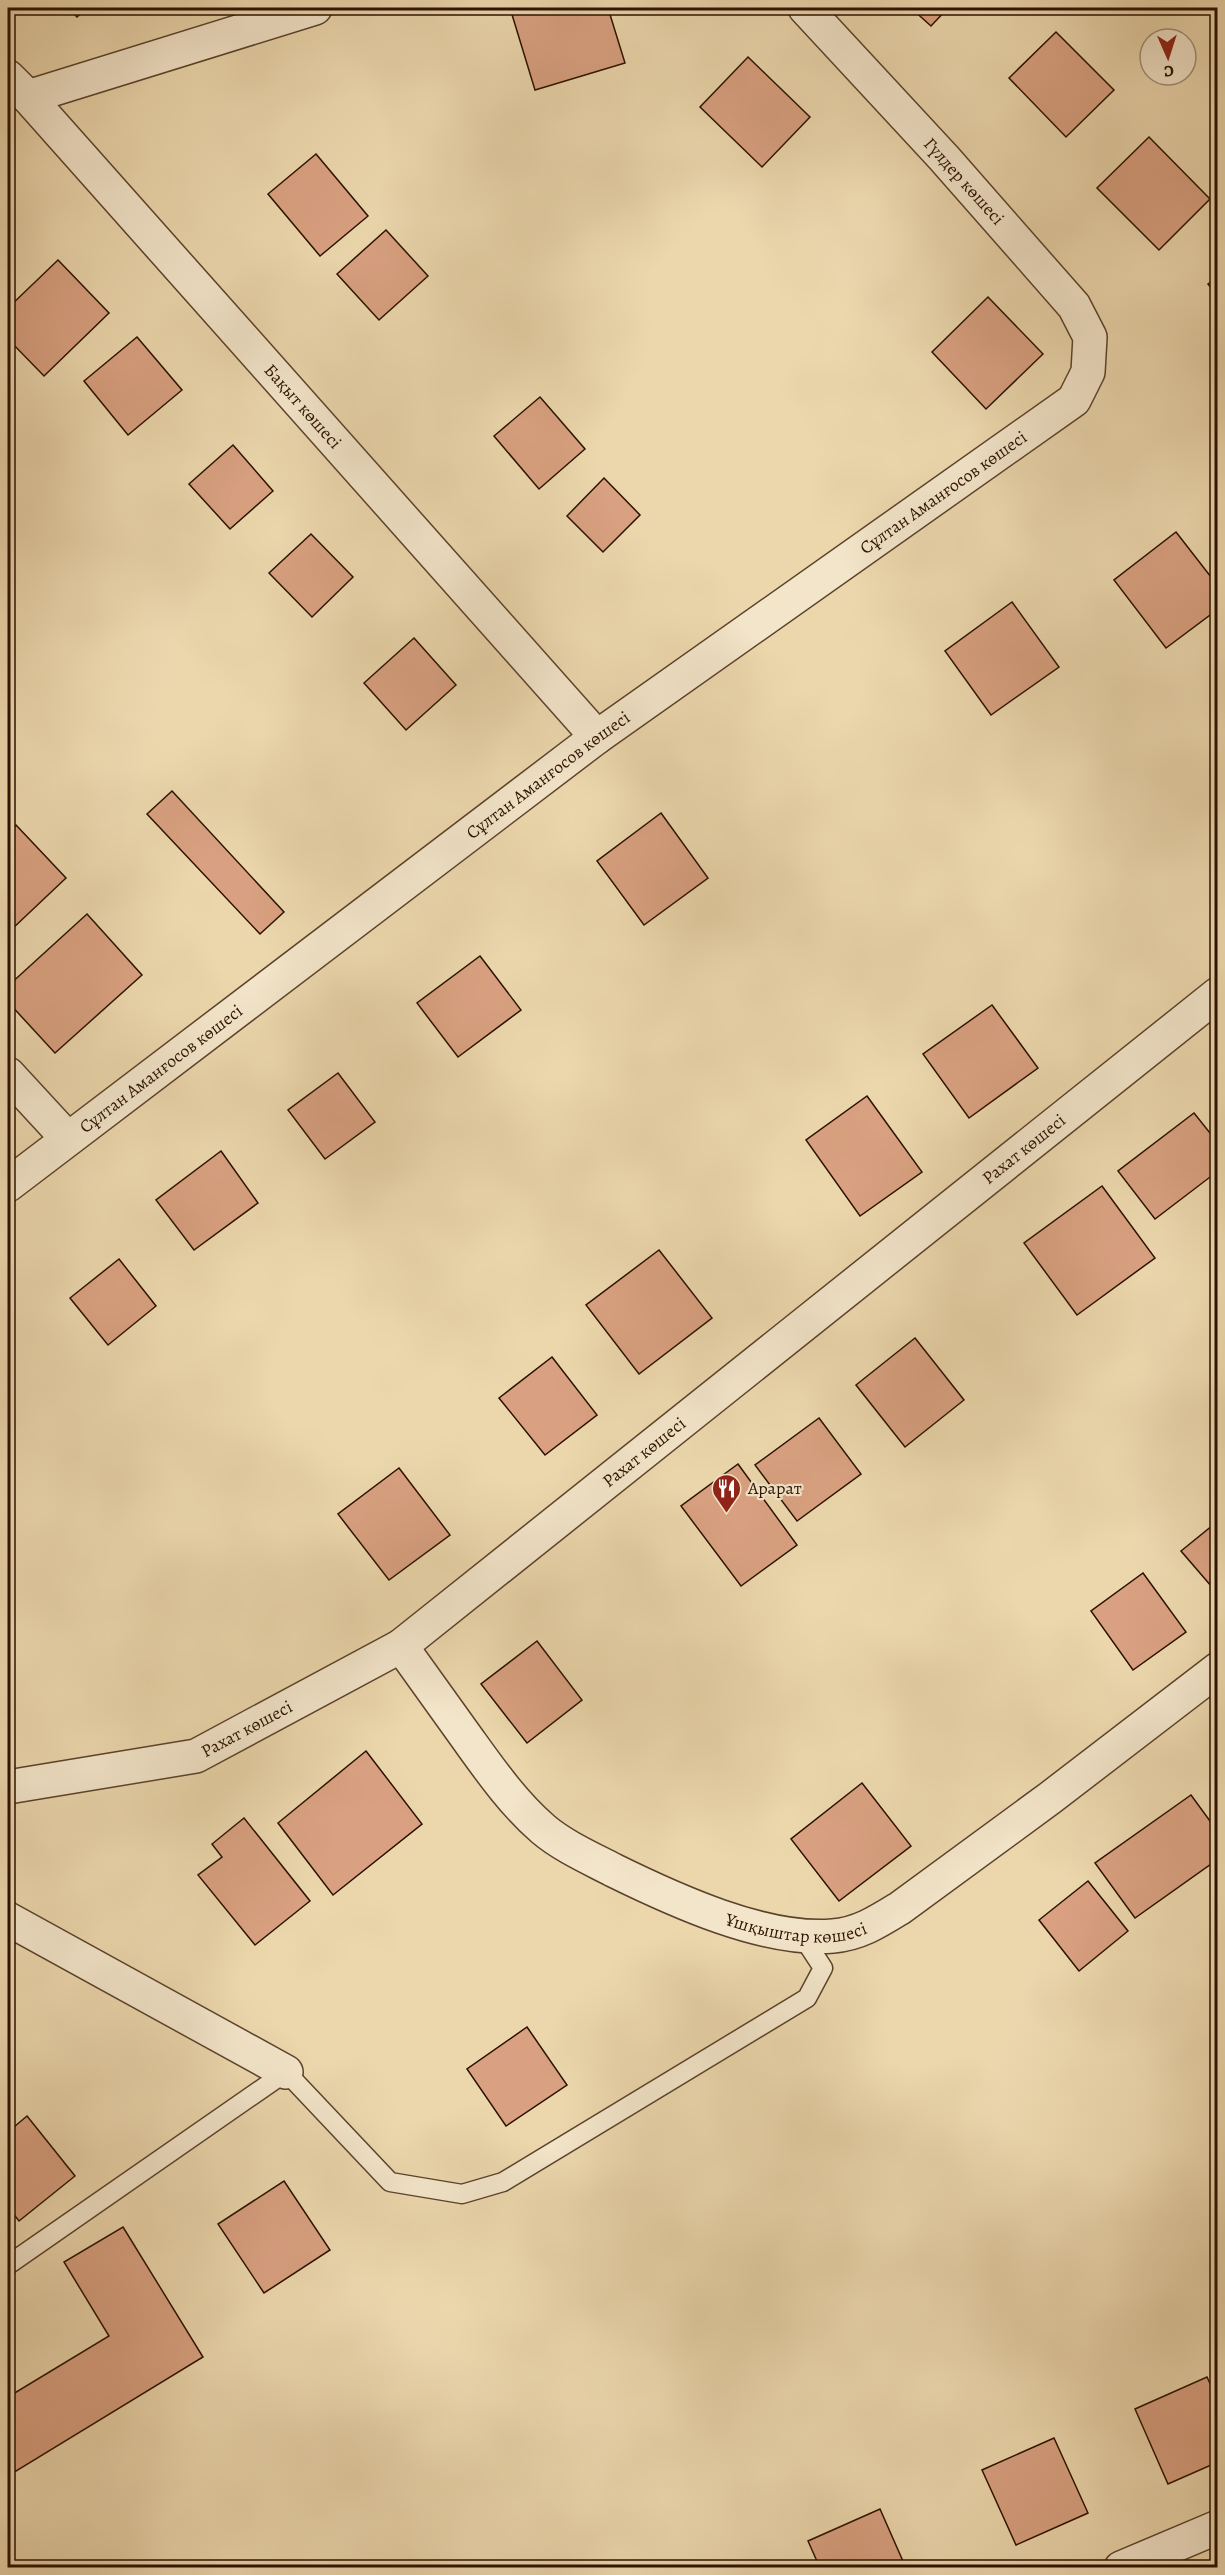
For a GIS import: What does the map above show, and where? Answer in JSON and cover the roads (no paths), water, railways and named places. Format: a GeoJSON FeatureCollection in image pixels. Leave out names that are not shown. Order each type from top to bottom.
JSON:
{"type":"FeatureCollection","features":[{"type":"Feature","properties":{"kind":"street"},"geometry":{"type":"LineString","coordinates":[[14,93],[315,8]]}},
{"type":"Feature","properties":{"kind":"street","name":"Гүлдер көшесі"},"geometry":{"type":"LineString","coordinates":[[805,8],[944,158],[1074,306],[1090,337],[1088,372]]}},
{"type":"Feature","properties":{"kind":"street","name":"Бақыт көшесі"},"geometry":{"type":"LineString","coordinates":[[14,93],[597,737]]}},
{"type":"Feature","properties":{"kind":"street","name":"Сұлтан Аманғосов көшесі"},"geometry":{"type":"LineString","coordinates":[[8,1185],[597,737],[1074,400],[1088,372]]}},
{"type":"Feature","properties":{"kind":"street","name":"Рахат көшесі"},"geometry":{"type":"LineString","coordinates":[[8,1786],[196,1756],[401,1646],[1218,994]]}},
{"type":"Feature","properties":{"kind":"street"},"geometry":{"type":"LineString","coordinates":[[8,1074],[67,1138]]}},
{"type":"Feature","properties":{"kind":"street","name":"Ұшқыштар көшесі"},"geometry":{"type":"LineString","coordinates":[[401,1646],[498,1781],[543,1829],[605,1866],[668,1896],[769,1930],[802,1936],[834,1936],[876,1924],[958,1867],[1218,1669]]}},
{"type":"Feature","properties":{"kind":"street"},"geometry":{"type":"LineString","coordinates":[[8,1919],[286,2072]]}},
{"type":"Feature","properties":{"kind":"street"},"geometry":{"type":"LineString","coordinates":[[1121,2568],[1218,2527]]}},
{"type":"Feature","properties":{"kind":"lane"},"geometry":{"type":"LineString","coordinates":[[8,2265],[286,2072],[390,2182],[462,2194],[503,2182],[807,1998],[823,1968],[802,1936]]}},
{"type":"Feature","properties":{"kind":"place","name":"Арарат"},"geometry":{"type":"Point","coordinates":[727,1514]}}]}
